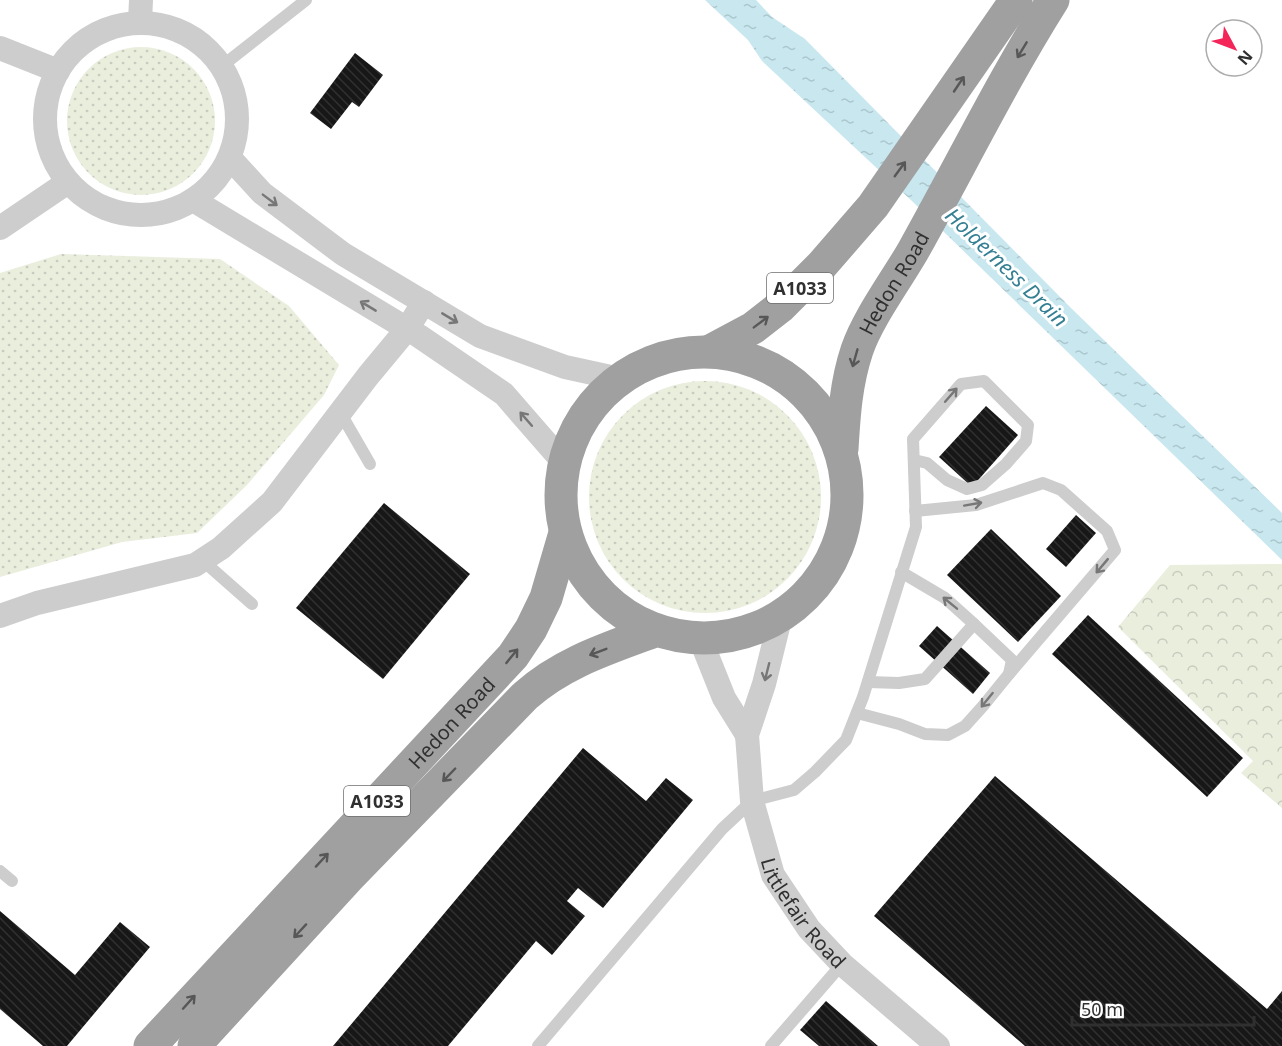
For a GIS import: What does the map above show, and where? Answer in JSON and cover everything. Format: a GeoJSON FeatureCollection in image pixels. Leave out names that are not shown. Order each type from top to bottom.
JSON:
{"type":"FeatureCollection","features":[{"type":"Feature","properties":{"kind":"highway","name":"A1033"},"geometry":{"type":"LineString","coordinates":[[710,351],[753,328],[780,307],[821,266],[873,206],[1016,0]]}},
{"type":"Feature","properties":{"kind":"highway","name":"Hedon Road"},"geometry":{"type":"LineString","coordinates":[[842,453],[844,405],[858,348],[1021,51],[1053,0]]}},
{"type":"Feature","properties":{"kind":"highway","name":"A1033"},"geometry":{"type":"LineString","coordinates":[[710,351],[753,360],[792,381],[822,413],[842,453],[848,494],[839,545],[828,567],[808,594],[781,615],[756,628],[738,633],[700,638],[652,632],[609,603],[582,571],[566,532],[561,498],[564,463],[576,431],[595,402],[620,379],[663,357],[710,351]]}},
{"type":"Feature","properties":{"kind":"highway","name":"Hedon Road"},"geometry":{"type":"LineString","coordinates":[[150,1046],[513,656],[531,629],[546,598],[566,532]]}},
{"type":"Feature","properties":{"kind":"highway","name":"Hedon Road"},"geometry":{"type":"LineString","coordinates":[[194,1046],[348,878],[525,696],[544,680],[572,663],[652,632]]}},
{"type":"Feature","properties":{"kind":"street"},"geometry":{"type":"LineString","coordinates":[[141,11],[164,25],[187,34],[207,48],[222,66],[235,96],[237,127],[230,158],[214,182],[193,200],[172,210],[150,215],[127,214],[105,208],[85,197],[68,182],[53,157],[45,128],[47,98],[58,71],[79,46],[141,11]]}},
{"type":"Feature","properties":{"kind":"street"},"geometry":{"type":"LineString","coordinates":[[0,48],[58,71]]}},
{"type":"Feature","properties":{"kind":"street"},"geometry":{"type":"LineString","coordinates":[[230,158],[262,193],[343,254],[480,336],[565,367],[620,379]]}},
{"type":"Feature","properties":{"kind":"street"},"geometry":{"type":"LineString","coordinates":[[0,228],[68,182]]}},
{"type":"Feature","properties":{"kind":"street"},"geometry":{"type":"LineString","coordinates":[[193,200],[407,329],[504,394],[564,463]]}},
{"type":"Feature","properties":{"kind":"street"},"geometry":{"type":"LineString","coordinates":[[0,616],[37,603],[195,565],[221,548],[272,502],[407,329],[424,302]]}},
{"type":"Feature","properties":{"kind":"street","name":"Littlefair Road"},"geometry":{"type":"LineString","coordinates":[[781,615],[764,684],[747,735],[752,801],[773,875],[809,929],[842,964],[938,1046]]}},
{"type":"Feature","properties":{"kind":"street","name":"Littlefair Road"},"geometry":{"type":"LineString","coordinates":[[700,638],[724,698],[747,735]]}},
{"type":"Feature","properties":{"kind":"lane"},"geometry":{"type":"LineString","coordinates":[[222,66],[306,0]]}},
{"type":"Feature","properties":{"kind":"lane"},"geometry":{"type":"LineString","coordinates":[[538,1046],[722,829],[752,801],[794,790],[846,740],[868,682],[916,527],[913,439],[961,384],[978,381],[984,381],[1028,425],[1026,441],[1006,464],[982,485],[968,489],[947,480],[927,464],[914,460]]}},
{"type":"Feature","properties":{"kind":"lane"},"geometry":{"type":"LineString","coordinates":[[340,412],[370,464]]}},
{"type":"Feature","properties":{"kind":"lane"},"geometry":{"type":"LineString","coordinates":[[857,713],[899,724],[925,734],[948,735],[965,726],[1115,550],[1107,531],[1061,490],[1043,483],[976,505],[915,511]]}},
{"type":"Feature","properties":{"kind":"lane"},"geometry":{"type":"LineString","coordinates":[[202,560],[252,604]]}},
{"type":"Feature","properties":{"kind":"lane"},"geometry":{"type":"LineString","coordinates":[[901,572],[945,598],[974,624],[1012,660],[1009,674]]}},
{"type":"Feature","properties":{"kind":"lane"},"geometry":{"type":"LineString","coordinates":[[868,682],[899,684],[926,679],[974,624]]}},
{"type":"Feature","properties":{"kind":"lane"},"geometry":{"type":"LineString","coordinates":[[0,871],[12,881]]}},
{"type":"Feature","properties":{"kind":"lane"},"geometry":{"type":"LineString","coordinates":[[771,1046],[842,964]]}},
{"type":"Feature","properties":{"kind":"green space"},"geometry":{"type":"Polygon","coordinates":[[[141,47],[155,48],[169,53],[182,59],[193,69],[203,80],[209,93],[214,107],[214,135],[209,149],[203,162],[193,173],[182,183],[169,189],[155,194],[141,195],[127,194],[113,189],[100,183],[89,173],[79,162],[73,149],[68,135],[67,121],[68,107],[73,93],[79,80],[89,69],[100,59],[113,53],[127,48],[141,47]]]}},
{"type":"Feature","properties":{"kind":"green space"},"geometry":{"type":"Polygon","coordinates":[[[61,254],[220,259],[289,306],[339,365],[324,395],[247,485],[197,533],[122,542],[0,577],[0,273],[61,254]]]}},
{"type":"Feature","properties":{"kind":"green space"},"geometry":{"type":"Polygon","coordinates":[[[705,381],[728,383],[760,395],[779,407],[795,423],[816,463],[821,497],[819,520],[807,552],[795,571],[779,587],[739,608],[705,613],[682,611],[650,599],[631,587],[615,571],[594,531],[589,497],[591,474],[603,442],[615,423],[631,407],[671,386],[705,381]]]}},
{"type":"Feature","properties":{"kind":"green space"},"geometry":{"type":"Polygon","coordinates":[[[1282,564],[1282,808],[1241,773],[1253,761],[1118,627],[1170,565],[1282,564]]]}},
{"type":"Feature","properties":{"kind":"water","name":"Holderness Drain"},"geometry":{"type":"Polygon","coordinates":[[[705,0],[756,0],[772,17],[805,39],[1071,308],[1282,513],[1282,560],[912,201],[762,61],[748,40],[705,0]]]}},
{"type":"Feature","properties":{"kind":"building"},"geometry":{"type":"Polygon","coordinates":[[[355,53],[383,75],[359,107],[352,102],[331,129],[310,113],[355,53]]]}},
{"type":"Feature","properties":{"kind":"building"},"geometry":{"type":"Polygon","coordinates":[[[986,406],[1018,435],[972,487],[939,457],[986,406]]]}},
{"type":"Feature","properties":{"kind":"building"},"geometry":{"type":"Polygon","coordinates":[[[384,503],[470,574],[383,679],[296,608],[384,503]]]}},
{"type":"Feature","properties":{"kind":"building"},"geometry":{"type":"Polygon","coordinates":[[[1076,515],[1096,533],[1066,567],[1046,549],[1076,515]]]}},
{"type":"Feature","properties":{"kind":"building"},"geometry":{"type":"Polygon","coordinates":[[[991,529],[1061,596],[1018,642],[947,575],[991,529]]]}},
{"type":"Feature","properties":{"kind":"building"},"geometry":{"type":"Polygon","coordinates":[[[1088,615],[1243,758],[1207,797],[1052,654],[1088,615]]]}},
{"type":"Feature","properties":{"kind":"building"},"geometry":{"type":"Polygon","coordinates":[[[937,626],[990,673],[973,694],[919,646],[937,626]]]}},
{"type":"Feature","properties":{"kind":"building"},"geometry":{"type":"Polygon","coordinates":[[[583,748],[646,801],[666,778],[693,800],[603,908],[578,888],[567,901],[585,916],[552,955],[536,941],[448,1046],[333,1046],[583,748]]]}},
{"type":"Feature","properties":{"kind":"building"},"geometry":{"type":"Polygon","coordinates":[[[995,776],[1267,1009],[1282,991],[1282,1046],[1025,1046],[874,916],[995,776]]]}},
{"type":"Feature","properties":{"kind":"building"},"geometry":{"type":"Polygon","coordinates":[[[0,911],[75,975],[120,922],[150,947],[67,1046],[43,1046],[0,1009],[0,911]]]}},
{"type":"Feature","properties":{"kind":"building"},"geometry":{"type":"Polygon","coordinates":[[[826,1001],[878,1046],[819,1046],[800,1030],[826,1001]]]}}]}
